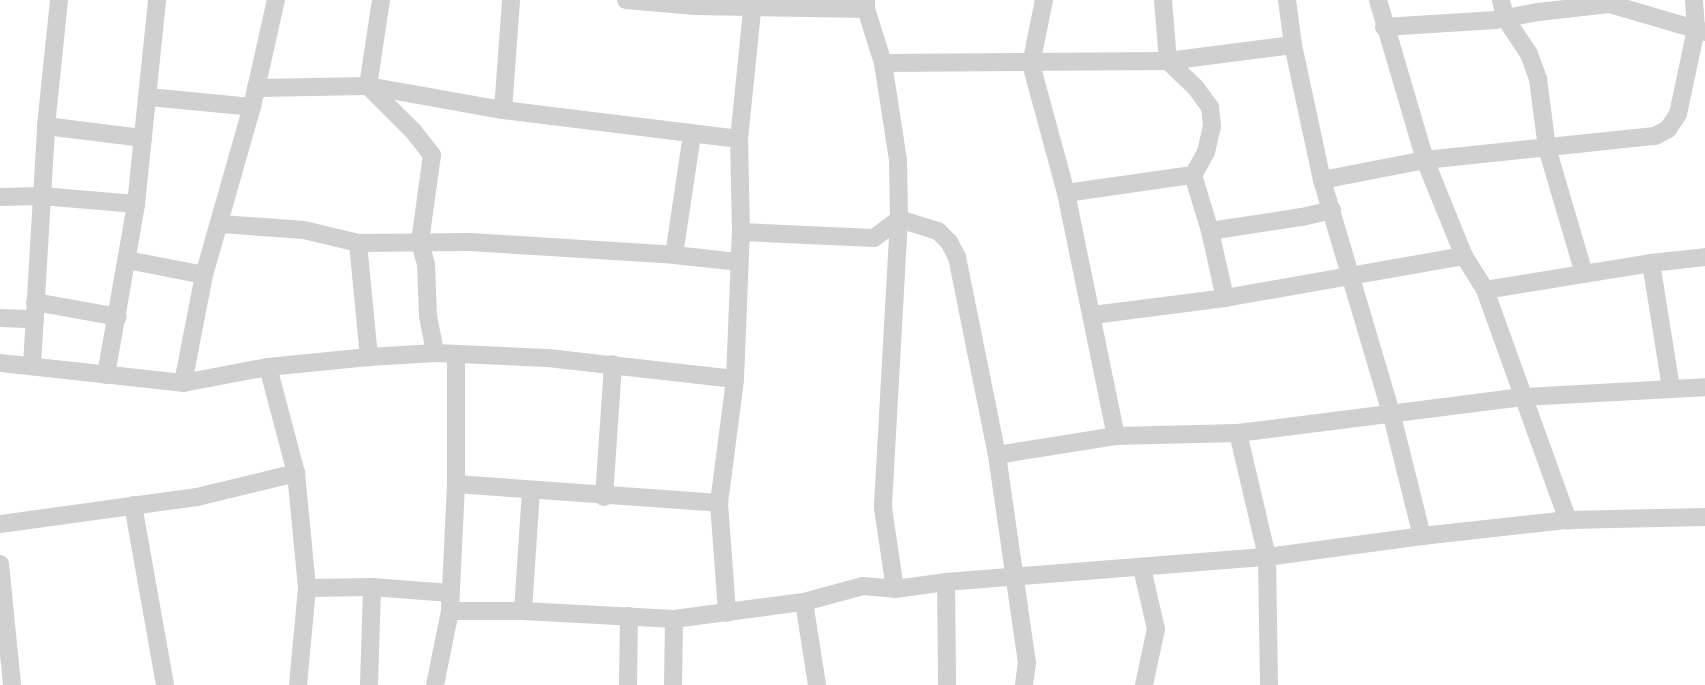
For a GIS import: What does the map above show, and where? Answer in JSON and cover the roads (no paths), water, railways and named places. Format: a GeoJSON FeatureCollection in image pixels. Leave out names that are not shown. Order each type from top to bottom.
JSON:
{"type":"FeatureCollection","features":[{"type":"Feature","properties":{"kind":"street"},"geometry":{"type":"LineString","coordinates":[[32,365],[46,126],[59,0]]}},
{"type":"Feature","properties":{"kind":"street"},"geometry":{"type":"LineString","coordinates":[[106,375],[136,204],[149,97],[157,0]]}},
{"type":"Feature","properties":{"kind":"street"},"geometry":{"type":"LineString","coordinates":[[183,383],[204,276],[221,224],[252,107],[276,0]]}},
{"type":"Feature","properties":{"kind":"street"},"geometry":{"type":"LineString","coordinates":[[368,86],[381,0]]}},
{"type":"Feature","properties":{"kind":"street"},"geometry":{"type":"LineString","coordinates":[[503,110],[511,0]]}},
{"type":"Feature","properties":{"kind":"street"},"geometry":{"type":"LineString","coordinates":[[626,0],[696,3],[866,4],[883,63],[898,160],[899,219],[883,508],[895,589]]}},
{"type":"Feature","properties":{"kind":"street"},"geometry":{"type":"LineString","coordinates":[[1044,0],[1031,64],[1066,193],[1093,315],[1116,436]]}},
{"type":"Feature","properties":{"kind":"street"},"geometry":{"type":"LineString","coordinates":[[1163,0],[1168,61],[1196,88],[1210,107],[1212,126],[1206,152],[1193,176],[1210,231],[1225,298]]}},
{"type":"Feature","properties":{"kind":"street"},"geometry":{"type":"LineString","coordinates":[[1287,0],[1293,45],[1322,180],[1392,416],[1422,536]]}},
{"type":"Feature","properties":{"kind":"street"},"geometry":{"type":"LineString","coordinates":[[1378,0],[1384,27],[1425,160],[1464,256],[1485,290],[1568,520]]}},
{"type":"Feature","properties":{"kind":"street"},"geometry":{"type":"LineString","coordinates":[[1501,0],[1505,18],[1529,54],[1538,79],[1547,147],[1584,274]]}},
{"type":"Feature","properties":{"kind":"street"},"geometry":{"type":"LineString","coordinates":[[1322,180],[1425,160],[1655,136],[1668,129],[1677,114],[1701,30],[1694,0]]}},
{"type":"Feature","properties":{"kind":"street"},"geometry":{"type":"LineString","coordinates":[[1384,27],[1505,18],[1610,2],[1701,30]]}},
{"type":"Feature","properties":{"kind":"street"},"geometry":{"type":"LineString","coordinates":[[727,613],[719,502],[735,379],[741,232],[739,139],[753,3]]}},
{"type":"Feature","properties":{"kind":"street"},"geometry":{"type":"LineString","coordinates":[[883,63],[1031,64],[1168,61],[1293,45]]}},
{"type":"Feature","properties":{"kind":"street"},"geometry":{"type":"LineString","coordinates":[[256,88],[368,86],[503,110],[739,139]]}},
{"type":"Feature","properties":{"kind":"street"},"geometry":{"type":"LineString","coordinates":[[368,86],[414,132],[432,155],[420,242],[426,264],[428,316],[435,353]]}},
{"type":"Feature","properties":{"kind":"street"},"geometry":{"type":"LineString","coordinates":[[149,97],[252,107]]}},
{"type":"Feature","properties":{"kind":"street"},"geometry":{"type":"LineString","coordinates":[[46,126],[143,138]]}},
{"type":"Feature","properties":{"kind":"street"},"geometry":{"type":"LineString","coordinates":[[674,255],[692,134]]}},
{"type":"Feature","properties":{"kind":"street"},"geometry":{"type":"LineString","coordinates":[[1066,193],[1193,176]]}},
{"type":"Feature","properties":{"kind":"street"},"geometry":{"type":"LineString","coordinates":[[0,197],[41,196],[136,204]]}},
{"type":"Feature","properties":{"kind":"street"},"geometry":{"type":"LineString","coordinates":[[1210,231],[1332,210]]}},
{"type":"Feature","properties":{"kind":"street"},"geometry":{"type":"LineString","coordinates":[[741,232],[874,238],[899,219]]}},
{"type":"Feature","properties":{"kind":"street"},"geometry":{"type":"LineString","coordinates":[[899,219],[938,231],[949,242],[957,257],[997,455],[1027,663],[1024,685]]}},
{"type":"Feature","properties":{"kind":"street"},"geometry":{"type":"LineString","coordinates":[[221,224],[304,230],[358,243],[471,242],[674,255],[738,262]]}},
{"type":"Feature","properties":{"kind":"street"},"geometry":{"type":"LineString","coordinates":[[358,243],[369,357]]}},
{"type":"Feature","properties":{"kind":"street"},"geometry":{"type":"LineString","coordinates":[[1093,315],[1225,298],[1464,256]]}},
{"type":"Feature","properties":{"kind":"street"},"geometry":{"type":"LineString","coordinates":[[1485,290],[1651,262],[1705,257]]}},
{"type":"Feature","properties":{"kind":"street"},"geometry":{"type":"LineString","coordinates":[[127,260],[204,276]]}},
{"type":"Feature","properties":{"kind":"street"},"geometry":{"type":"LineString","coordinates":[[1651,262],[1671,388]]}},
{"type":"Feature","properties":{"kind":"street"},"geometry":{"type":"LineString","coordinates":[[0,318],[35,311],[118,317]]}},
{"type":"Feature","properties":{"kind":"street"},"geometry":{"type":"LineString","coordinates":[[0,363],[183,383],[268,367],[435,353],[613,364],[735,379]]}},
{"type":"Feature","properties":{"kind":"street"},"geometry":{"type":"LineString","coordinates":[[435,685],[450,602],[456,484],[456,354]]}},
{"type":"Feature","properties":{"kind":"street"},"geometry":{"type":"LineString","coordinates":[[604,496],[613,364]]}},
{"type":"Feature","properties":{"kind":"street"},"geometry":{"type":"LineString","coordinates":[[268,367],[296,473],[307,588],[298,685]]}},
{"type":"Feature","properties":{"kind":"street"},"geometry":{"type":"LineString","coordinates":[[997,455],[1116,436],[1238,433],[1392,416],[1523,398],[1705,387]]}},
{"type":"Feature","properties":{"kind":"street"},"geometry":{"type":"LineString","coordinates":[[1238,433],[1267,557],[1269,685]]}},
{"type":"Feature","properties":{"kind":"street"},"geometry":{"type":"LineString","coordinates":[[0,524],[237,489],[296,473]]}},
{"type":"Feature","properties":{"kind":"street"},"geometry":{"type":"LineString","coordinates":[[456,484],[604,496],[719,502]]}},
{"type":"Feature","properties":{"kind":"street"},"geometry":{"type":"LineString","coordinates":[[523,611],[531,490]]}},
{"type":"Feature","properties":{"kind":"street"},"geometry":{"type":"LineString","coordinates":[[133,505],[165,685]]}},
{"type":"Feature","properties":{"kind":"street"},"geometry":{"type":"LineString","coordinates":[[307,588],[372,586],[450,602],[523,611],[674,620],[804,602],[863,586],[895,589],[946,582],[1267,557],[1422,536],[1568,520],[1705,517]]}},
{"type":"Feature","properties":{"kind":"street"},"geometry":{"type":"LineString","coordinates":[[0,564],[7,674]]}},
{"type":"Feature","properties":{"kind":"street"},"geometry":{"type":"LineString","coordinates":[[1142,567],[1156,630],[1144,685]]}},
{"type":"Feature","properties":{"kind":"street"},"geometry":{"type":"LineString","coordinates":[[946,582],[946,685]]}},
{"type":"Feature","properties":{"kind":"street"},"geometry":{"type":"LineString","coordinates":[[369,685],[372,586]]}},
{"type":"Feature","properties":{"kind":"street"},"geometry":{"type":"LineString","coordinates":[[804,602],[817,685]]}},
{"type":"Feature","properties":{"kind":"street"},"geometry":{"type":"LineString","coordinates":[[628,685],[629,616]]}},
{"type":"Feature","properties":{"kind":"street"},"geometry":{"type":"LineString","coordinates":[[673,685],[674,620]]}}]}
